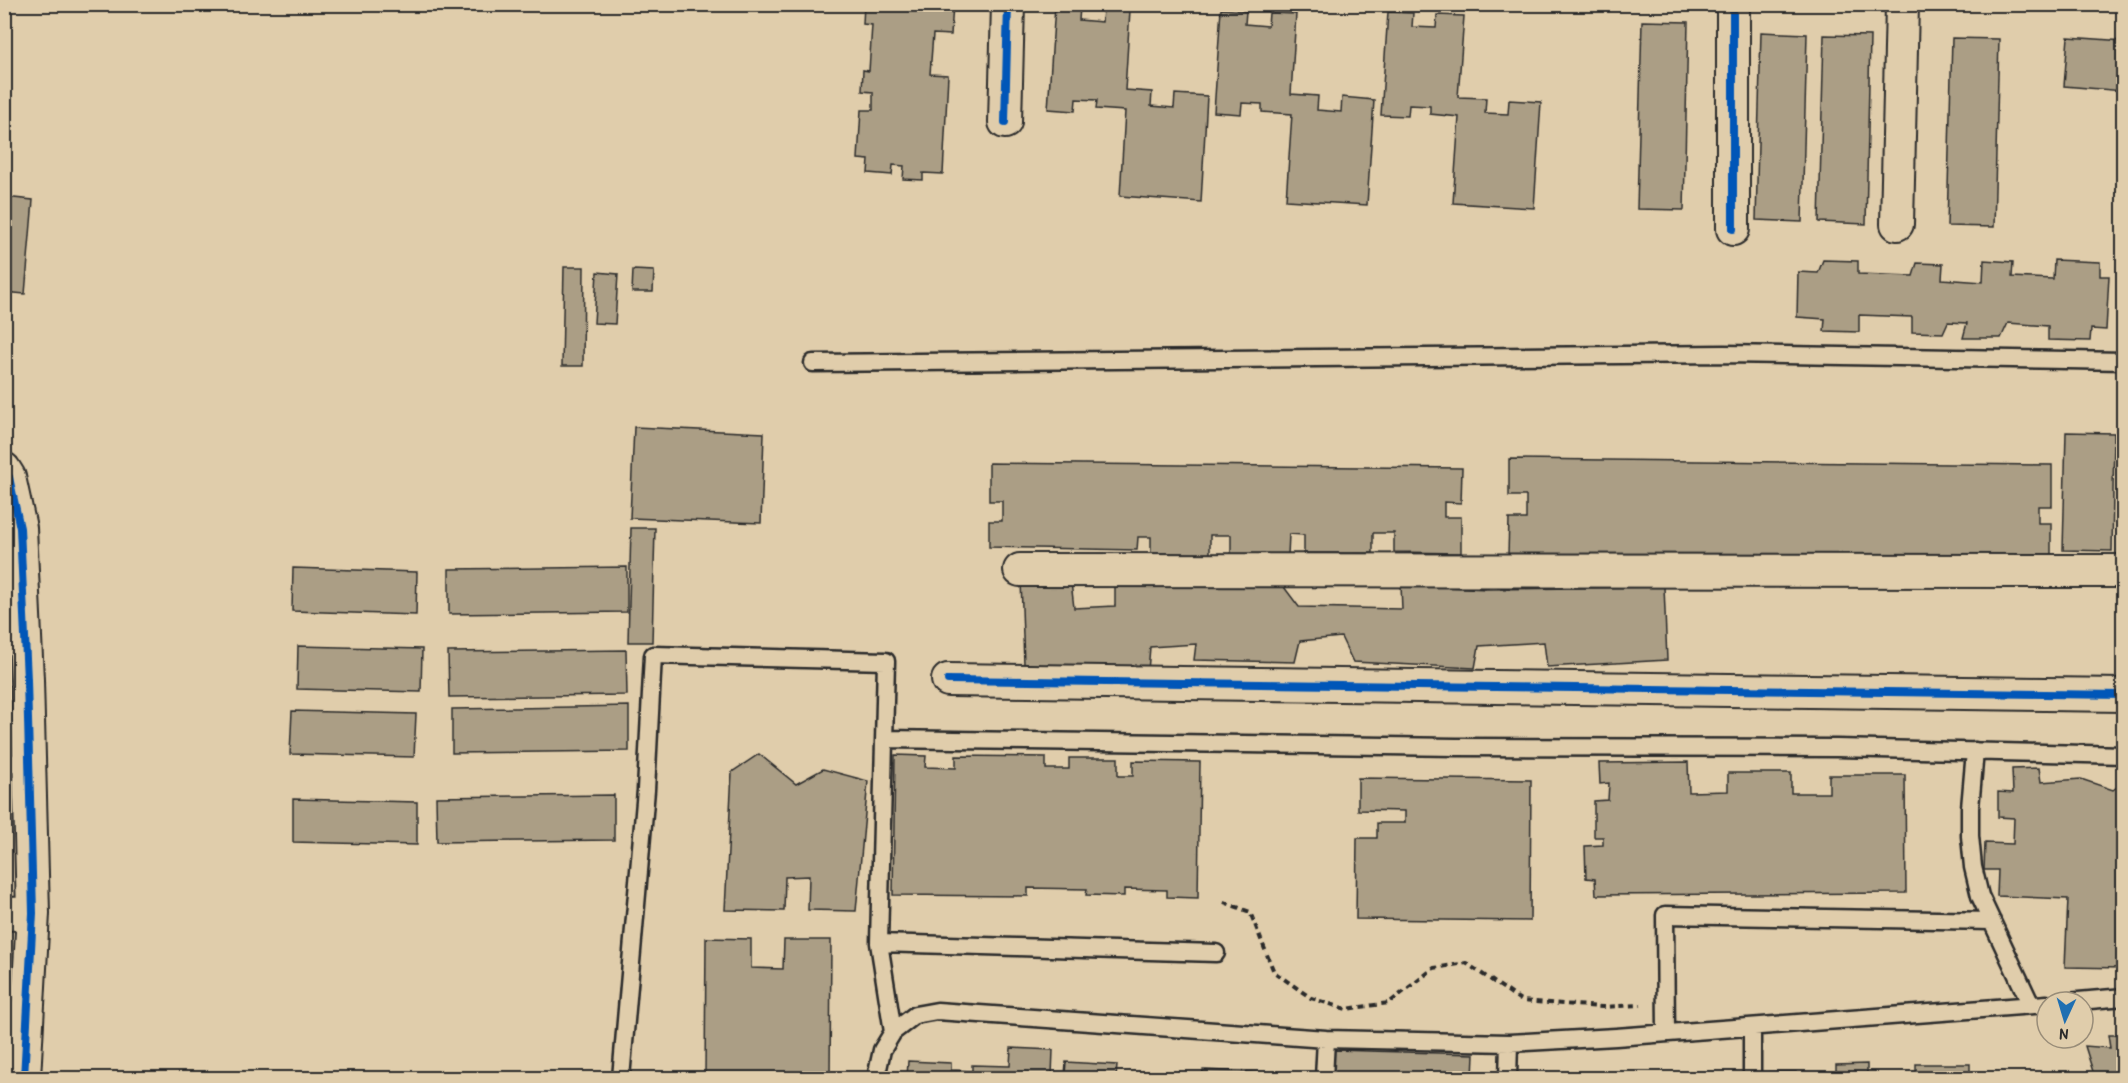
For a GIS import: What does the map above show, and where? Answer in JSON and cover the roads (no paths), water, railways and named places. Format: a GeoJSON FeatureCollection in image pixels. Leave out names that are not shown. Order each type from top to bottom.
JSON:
{"type":"FeatureCollection","features":[{"type":"Feature","properties":{"kind":"street"},"geometry":{"type":"LineString","coordinates":[[1005,122],[1008,4]]}},
{"type":"Feature","properties":{"kind":"street"},"geometry":{"type":"LineString","coordinates":[[1733,4],[1733,229]]}},
{"type":"Feature","properties":{"kind":"street"},"geometry":{"type":"LineString","coordinates":[[1897,224],[1902,4]]}},
{"type":"Feature","properties":{"kind":"street"},"geometry":{"type":"LineString","coordinates":[[4,469],[9,477],[20,528],[17,763],[19,913],[16,1025],[24,1078]]}},
{"type":"Feature","properties":{"kind":"street"},"geometry":{"type":"LineString","coordinates":[[1020,570],[2124,571]]}},
{"type":"Feature","properties":{"kind":"street"},"geometry":{"type":"LineString","coordinates":[[948,680],[2124,695]]}},
{"type":"Feature","properties":{"kind":"lane"},"geometry":{"type":"LineString","coordinates":[[813,363],[1724,354],[2124,361]]}},
{"type":"Feature","properties":{"kind":"lane"},"geometry":{"type":"LineString","coordinates":[[621,1078],[646,790],[653,655],[886,661],[879,943],[893,1032]]}},
{"type":"Feature","properties":{"kind":"lane"},"geometry":{"type":"LineString","coordinates":[[884,739],[1468,747],[1837,748],[2124,755]]}},
{"type":"Feature","properties":{"kind":"lane"},"geometry":{"type":"LineString","coordinates":[[1974,751],[1970,808],[1972,867],[1980,896],[1992,921],[2035,997]]}},
{"type":"Feature","properties":{"kind":"lane"},"geometry":{"type":"LineString","coordinates":[[1666,1033],[1665,915],[1992,921]]}},
{"type":"Feature","properties":{"kind":"lane"},"geometry":{"type":"LineString","coordinates":[[879,943],[1216,953]]}},
{"type":"Feature","properties":{"kind":"lane"},"geometry":{"type":"LineString","coordinates":[[2095,1000],[2124,997]]}},
{"type":"Feature","properties":{"kind":"lane"},"geometry":{"type":"LineString","coordinates":[[876,1078],[882,1050],[893,1032],[915,1015],[937,1011],[1326,1039],[1509,1043],[1752,1027],[2035,1004]]}},
{"type":"Feature","properties":{"kind":"lane"},"geometry":{"type":"LineString","coordinates":[[1752,1027],[1752,1078]]}},
{"type":"Feature","properties":{"kind":"lane"},"geometry":{"type":"LineString","coordinates":[[1324,1078],[1326,1039]]}},
{"type":"Feature","properties":{"kind":"lane"},"geometry":{"type":"LineString","coordinates":[[1508,1078],[1509,1043]]}}]}
